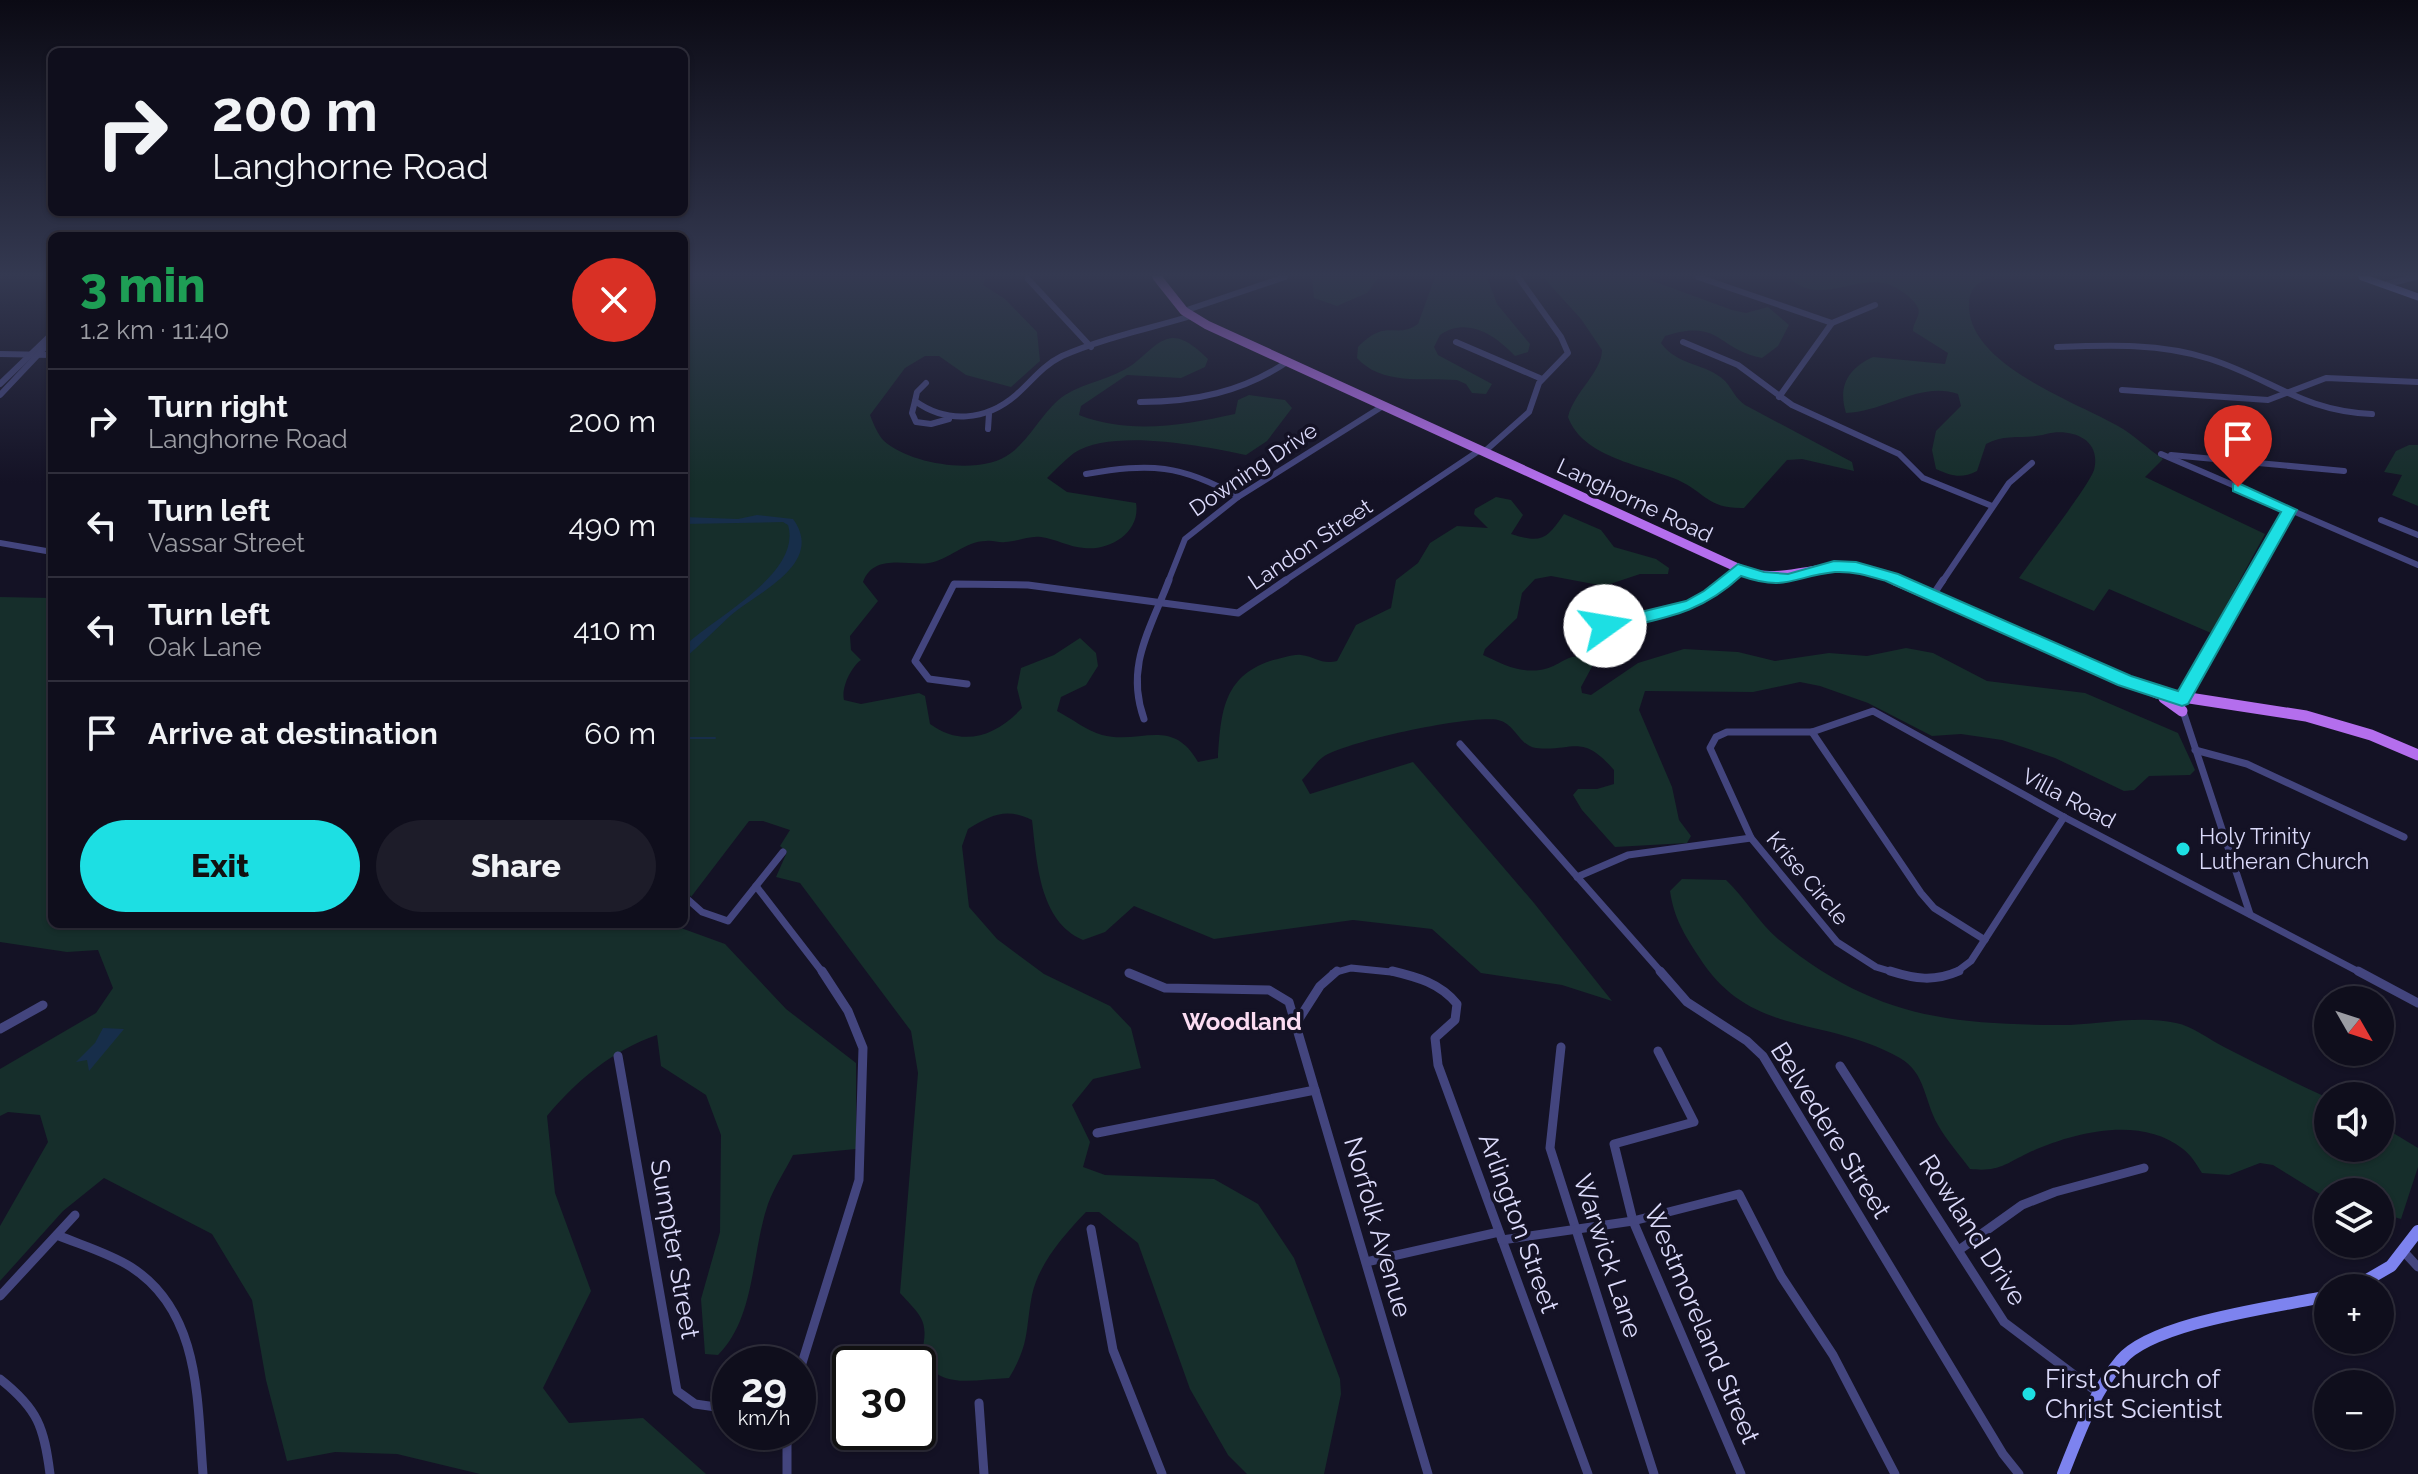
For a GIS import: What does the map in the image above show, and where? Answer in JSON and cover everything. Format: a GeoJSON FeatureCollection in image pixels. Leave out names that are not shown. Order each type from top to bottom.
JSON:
{"type":"FeatureCollection","features":[{"type":"Feature","properties":{"kind":"main road","name":"Langhorne Road"},"geometry":{"type":"LineString","coordinates":[[1254,346],[1738,569],[1762,578],[1788,580],[1834,567],[1856,567],[1880,573],[2182,705]]}},
{"type":"Feature","properties":{"kind":"main road"},"geometry":{"type":"LineString","coordinates":[[2182,705],[2306,716],[2371,735],[2418,755]]}},
{"type":"Feature","properties":{"kind":"main road"},"geometry":{"type":"LineString","coordinates":[[2382,1274],[2405,1253],[2418,1231]]}},
{"type":"Feature","properties":{"kind":"main road"},"geometry":{"type":"LineString","coordinates":[[2067,1473],[2097,1392],[2123,1357],[2160,1333],[2314,1299]]}},
{"type":"Feature","properties":{"kind":"street"},"geometry":{"type":"LineString","coordinates":[[0,384],[38,346]]}},
{"type":"Feature","properties":{"kind":"street"},"geometry":{"type":"LineString","coordinates":[[0,395],[45,346]]}},
{"type":"Feature","properties":{"kind":"street"},"geometry":{"type":"LineString","coordinates":[[926,383],[917,392],[912,413],[916,422],[931,424],[989,414],[1007,403],[1047,363],[1094,346]]}},
{"type":"Feature","properties":{"kind":"street"},"geometry":{"type":"LineString","coordinates":[[1465,346],[1542,379]]}},
{"type":"Feature","properties":{"kind":"street","name":"Landon Street"},"geometry":{"type":"LineString","coordinates":[[967,684],[928,679],[920,673],[915,661],[927,630],[954,584],[1028,585],[1158,605],[1241,612],[1482,451],[1529,412],[1542,379],[1566,356],[1567,346]]}},
{"type":"Feature","properties":{"kind":"street"},"geometry":{"type":"LineString","coordinates":[[1692,346],[1738,365],[1779,397],[1899,454],[1923,478],[1992,506]]}},
{"type":"Feature","properties":{"kind":"street"},"geometry":{"type":"LineString","coordinates":[[1779,397],[1816,346]]}},
{"type":"Feature","properties":{"kind":"street"},"geometry":{"type":"LineString","coordinates":[[2057,347],[2086,346]]}},
{"type":"Feature","properties":{"kind":"street"},"geometry":{"type":"LineString","coordinates":[[2112,346],[2189,353],[2228,365],[2283,396],[2321,410],[2372,414]]}},
{"type":"Feature","properties":{"kind":"street"},"geometry":{"type":"LineString","coordinates":[[0,354],[48,355]]}},
{"type":"Feature","properties":{"kind":"street"},"geometry":{"type":"LineString","coordinates":[[1140,402],[1164,403],[1226,392],[1253,384],[1287,362]]}},
{"type":"Feature","properties":{"kind":"street"},"geometry":{"type":"LineString","coordinates":[[2122,390],[2249,400],[2283,396],[2308,382],[2341,376],[2418,382]]}},
{"type":"Feature","properties":{"kind":"street"},"geometry":{"type":"LineString","coordinates":[[915,401],[934,415],[955,418]]}},
{"type":"Feature","properties":{"kind":"street","name":"Downing Drive"},"geometry":{"type":"LineString","coordinates":[[1144,719],[1135,694],[1137,664],[1185,539],[1238,497],[1383,406]]}},
{"type":"Feature","properties":{"kind":"street"},"geometry":{"type":"LineString","coordinates":[[988,429],[989,414]]}},
{"type":"Feature","properties":{"kind":"street"},"geometry":{"type":"LineString","coordinates":[[2344,471],[2161,454],[2418,565]]}},
{"type":"Feature","properties":{"kind":"street"},"geometry":{"type":"LineString","coordinates":[[1933,595],[2009,483],[2032,463]]}},
{"type":"Feature","properties":{"kind":"street"},"geometry":{"type":"LineString","coordinates":[[1086,474],[1141,464],[1179,467],[1206,477],[1238,497]]}},
{"type":"Feature","properties":{"kind":"street"},"geometry":{"type":"LineString","coordinates":[[2290,510],[2182,705],[2250,914],[2418,1003]]}},
{"type":"Feature","properties":{"kind":"street"},"geometry":{"type":"LineString","coordinates":[[2381,520],[2418,535]]}},
{"type":"Feature","properties":{"kind":"street"},"geometry":{"type":"LineString","coordinates":[[0,543],[48,551]]}},
{"type":"Feature","properties":{"kind":"street"},"geometry":{"type":"LineString","coordinates":[[1581,632],[1691,605],[1710,595],[1738,569]]}},
{"type":"Feature","properties":{"kind":"street","name":"Krise Circle"},"geometry":{"type":"LineString","coordinates":[[1873,711],[1812,732],[1732,732],[1712,742],[1712,755],[1751,838],[1837,942],[1876,967],[1915,979],[1941,978],[1958,972],[1971,961],[2064,817]]}},
{"type":"Feature","properties":{"kind":"street","name":"Villa Road"},"geometry":{"type":"LineString","coordinates":[[1873,711],[2064,817],[2250,914]]}},
{"type":"Feature","properties":{"kind":"street"},"geometry":{"type":"LineString","coordinates":[[1812,732],[1921,893],[1934,908],[1985,940]]}},
{"type":"Feature","properties":{"kind":"street","name":"Belvedere Street"},"geometry":{"type":"LineString","coordinates":[[1460,744],[1687,1002],[1747,1041],[1763,1056],[2003,1454],[2019,1474]]}},
{"type":"Feature","properties":{"kind":"street"},"geometry":{"type":"LineString","coordinates":[[2195,750],[2247,764],[2404,837]]}},
{"type":"Feature","properties":{"kind":"street"},"geometry":{"type":"LineString","coordinates":[[1577,877],[1628,855],[1751,838]]}},
{"type":"Feature","properties":{"kind":"street"},"geometry":{"type":"LineString","coordinates":[[688,900],[702,912],[728,921],[783,852]]}},
{"type":"Feature","properties":{"kind":"street"},"geometry":{"type":"LineString","coordinates":[[756,886],[816,963],[858,1029],[863,1048],[859,1180],[807,1346]]}},
{"type":"Feature","properties":{"kind":"street","name":"Arlington Street"},"geometry":{"type":"LineString","coordinates":[[1297,1022],[1326,980],[1336,971],[1352,967],[1385,970],[1423,980],[1451,995],[1458,1012],[1456,1019],[1435,1038],[1434,1050],[1588,1474]]}},
{"type":"Feature","properties":{"kind":"street","name":"Norfolk Avenue"},"geometry":{"type":"LineString","coordinates":[[1129,973],[1165,988],[1269,990],[1283,995],[1297,1022],[1428,1474]]}},
{"type":"Feature","properties":{"kind":"street"},"geometry":{"type":"LineString","coordinates":[[0,1029],[43,1005]]}},
{"type":"Feature","properties":{"kind":"street","name":"Warwick Lane"},"geometry":{"type":"LineString","coordinates":[[1561,1047],[1550,1148],[1654,1474]]}},
{"type":"Feature","properties":{"kind":"street","name":"Westmoreland Street"},"geometry":{"type":"LineString","coordinates":[[1658,1051],[1694,1122],[1614,1144],[1633,1221],[1741,1474]]}},
{"type":"Feature","properties":{"kind":"street","name":"Sumpter Street"},"geometry":{"type":"LineString","coordinates":[[618,1056],[677,1391],[698,1408],[712,1408]]}},
{"type":"Feature","properties":{"kind":"street","name":"Rowland Drive"},"geometry":{"type":"LineString","coordinates":[[1840,1066],[2004,1322],[2033,1347],[2097,1392]]}},
{"type":"Feature","properties":{"kind":"street"},"geometry":{"type":"LineString","coordinates":[[1097,1133],[1315,1090]]}},
{"type":"Feature","properties":{"kind":"street"},"geometry":{"type":"LineString","coordinates":[[1959,1250],[2022,1205],[2055,1192],[2144,1168]]}},
{"type":"Feature","properties":{"kind":"street"},"geometry":{"type":"LineString","coordinates":[[1366,1262],[1500,1236],[1633,1221],[1739,1194],[1781,1276],[1833,1355],[1895,1474]]}},
{"type":"Feature","properties":{"kind":"street"},"geometry":{"type":"LineString","coordinates":[[0,1296],[75,1215]]}},
{"type":"Feature","properties":{"kind":"street"},"geometry":{"type":"LineString","coordinates":[[1091,1229],[1113,1350],[1162,1474]]}},
{"type":"Feature","properties":{"kind":"street"},"geometry":{"type":"LineString","coordinates":[[57,1235],[132,1267],[158,1288],[179,1314],[191,1351],[203,1474]]}},
{"type":"Feature","properties":{"kind":"street"},"geometry":{"type":"LineString","coordinates":[[2405,1253],[2418,1267]]}},
{"type":"Feature","properties":{"kind":"street"},"geometry":{"type":"LineString","coordinates":[[0,1379],[32,1403],[45,1435],[50,1474]]}},
{"type":"Feature","properties":{"kind":"street"},"geometry":{"type":"LineString","coordinates":[[979,1403],[984,1474]]}},
{"type":"Feature","properties":{"kind":"street"},"geometry":{"type":"LineString","coordinates":[[787,1450],[787,1474]]}},
{"type":"Feature","properties":{"kind":"green space"},"geometry":{"type":"Polygon","coordinates":[[[688,346],[1038,346],[1040,361],[1011,387],[966,375],[939,356],[925,356],[905,368],[870,415],[884,441],[896,449],[947,465],[983,464],[1011,453],[1065,395],[1124,370],[1155,346],[1192,346],[1208,359],[1205,367],[1181,378],[1127,375],[1081,406],[1079,415],[1118,425],[1157,426],[1196,422],[1235,414],[1238,400],[1249,395],[1285,400],[1292,408],[1267,441],[1246,455],[1206,447],[1134,440],[1091,446],[1074,453],[1047,478],[1067,492],[1136,503],[1134,523],[1122,538],[1113,543],[1084,548],[1037,537],[1010,542],[986,541],[971,544],[929,563],[883,564],[868,573],[863,582],[878,601],[850,636],[851,650],[861,660],[848,678],[844,700],[861,704],[919,693],[925,696],[930,724],[955,736],[979,736],[1012,718],[1022,708],[1017,688],[1021,668],[1054,655],[1080,638],[1096,653],[1098,666],[1086,685],[1061,697],[1057,711],[1102,735],[1166,736],[1188,748],[1198,762],[1218,758],[1223,712],[1242,677],[1270,661],[1294,655],[1337,661],[1356,625],[1391,608],[1396,580],[1418,563],[1430,543],[1457,526],[1488,528],[1474,514],[1475,509],[1496,497],[1511,500],[1523,515],[1511,534],[1530,539],[1543,537],[1564,514],[1601,530],[1614,547],[1656,559],[1669,568],[1668,574],[1640,574],[1604,586],[1551,576],[1535,579],[1522,593],[1517,618],[1485,649],[1483,655],[1504,664],[1532,671],[1548,668],[1572,657],[1586,658],[1594,663],[1581,687],[1582,693],[1591,695],[1638,663],[1684,649],[1738,652],[1775,661],[1829,653],[1867,656],[1906,648],[1933,653],[1987,681],[2085,693],[2178,733],[2195,770],[2190,775],[2149,776],[2134,790],[2124,791],[2055,758],[2002,740],[1961,734],[1932,736],[1868,703],[1800,682],[1753,692],[1645,691],[1639,710],[1672,787],[1679,820],[1691,836],[1687,843],[1615,847],[1582,810],[1573,795],[1578,789],[1597,789],[1614,784],[1614,770],[1603,758],[1585,747],[1549,749],[1530,746],[1498,720],[1436,725],[1357,744],[1323,757],[1302,780],[1310,794],[1413,762],[1534,903],[1612,1001],[1562,985],[1481,973],[1432,929],[1353,920],[1214,939],[1134,906],[1105,932],[1083,940],[1068,931],[1049,905],[1039,871],[1032,820],[1006,813],[968,829],[962,846],[969,907],[997,939],[1044,974],[1110,1006],[1131,1028],[1141,1068],[1093,1079],[1072,1105],[1090,1142],[1083,1167],[1105,1175],[1214,1179],[1258,1204],[1294,1258],[1340,1379],[1341,1394],[1324,1474],[1247,1474],[1228,1455],[1190,1389],[1138,1243],[1099,1212],[1086,1212],[1061,1240],[1040,1272],[1032,1295],[1024,1346],[1009,1378],[960,1381],[936,1373],[936,1346],[922,1346],[922,1321],[900,1293],[918,1073],[911,1031],[800,883],[776,877],[787,852],[780,846],[790,830],[763,821],[749,821],[691,897],[688,891],[688,346]]]}},
{"type":"Feature","properties":{"kind":"green space"},"geometry":{"type":"Polygon","coordinates":[[[1435,346],[1438,355],[1492,384],[1486,394],[1472,393],[1466,384],[1457,380],[1403,378],[1378,373],[1357,358],[1358,347],[1435,346]]]}},
{"type":"Feature","properties":{"kind":"green space"},"geometry":{"type":"Polygon","coordinates":[[[1503,346],[1530,346],[1528,352],[1515,356],[1503,346]]]}},
{"type":"Feature","properties":{"kind":"green space"},"geometry":{"type":"Polygon","coordinates":[[[1599,346],[1664,346],[1675,356],[1718,375],[1745,405],[1852,462],[1854,471],[1802,459],[1787,460],[1744,508],[1732,508],[1715,503],[1678,480],[1600,451],[1576,431],[1568,417],[1598,366],[1602,350],[1599,346]]]}},
{"type":"Feature","properties":{"kind":"green space"},"geometry":{"type":"Polygon","coordinates":[[[1731,346],[1778,346],[1762,358],[1731,346]]]}},
{"type":"Feature","properties":{"kind":"green space"},"geometry":{"type":"Polygon","coordinates":[[[1937,346],[1986,346],[2028,379],[2118,426],[2163,459],[2145,477],[2265,534],[2211,633],[2109,589],[2094,611],[2019,578],[2072,506],[2094,470],[2093,450],[2082,438],[2074,434],[2055,433],[1993,441],[1986,444],[1977,471],[1956,476],[1936,469],[1932,450],[1936,431],[1961,406],[1958,394],[1930,391],[1875,408],[1846,413],[1844,387],[1851,373],[1864,362],[1873,357],[1945,364],[1948,353],[1937,346]]]}},
{"type":"Feature","properties":{"kind":"green space"},"geometry":{"type":"Polygon","coordinates":[[[2418,445],[2418,506],[2392,495],[2402,475],[2384,472],[2396,451],[2418,445]]]}},
{"type":"Feature","properties":{"kind":"green space"},"geometry":{"type":"Polygon","coordinates":[[[0,597],[48,598],[48,928],[681,928],[725,944],[786,1009],[856,1063],[856,1149],[793,1155],[768,1204],[746,1303],[725,1346],[712,1346],[712,1355],[705,1354],[701,1299],[720,1232],[721,1135],[706,1095],[661,1066],[657,1035],[625,1049],[597,1068],[547,1116],[555,1193],[591,1291],[543,1388],[569,1423],[643,1418],[706,1474],[480,1474],[397,1454],[335,1452],[287,1461],[266,1380],[252,1300],[212,1234],[104,1178],[63,1211],[0,1281],[0,1226],[48,1142],[40,1115],[8,1112],[0,1116],[0,1069],[96,1013],[113,988],[98,950],[67,952],[0,942],[0,597]]]}},
{"type":"Feature","properties":{"kind":"green space"},"geometry":{"type":"Polygon","coordinates":[[[1682,879],[1726,880],[1771,933],[1812,964],[1844,984],[1908,1010],[1976,1022],[2070,1025],[2146,1020],[2188,1027],[2314,1091],[2314,1162],[2394,1162],[2394,1133],[2418,1148],[2418,1167],[2401,1219],[2394,1217],[2394,1178],[2314,1178],[2314,1190],[2273,1165],[2260,1163],[2229,1175],[2202,1173],[2186,1151],[2147,1132],[2107,1130],[2086,1134],[2046,1145],[1995,1168],[1970,1169],[1938,1125],[1920,1079],[1909,1064],[1872,1045],[1766,1014],[1742,1001],[1719,983],[1699,957],[1677,918],[1670,891],[1682,879]]]}},
{"type":"Feature","properties":{"kind":"water"},"geometry":{"type":"Polygon","coordinates":[[[757,515],[793,519],[801,535],[801,550],[784,576],[730,616],[688,655],[688,643],[755,591],[783,559],[789,542],[788,525],[783,522],[688,524],[688,517],[738,519],[757,515]]]}},
{"type":"Feature","properties":{"kind":"water"},"geometry":{"type":"Polygon","coordinates":[[[103,1028],[124,1029],[89,1071],[87,1060],[76,1062],[95,1043],[103,1028]]]}},
{"type":"Feature","properties":{"kind":"waterway"},"geometry":{"type":"LineString","coordinates":[[688,738],[715,738]]}},
{"type":"Feature","properties":{"kind":"place","name":"Holy Trinity Lutheran Church"},"geometry":{"type":"Point","coordinates":[2183,849]}},
{"type":"Feature","properties":{"kind":"place","name":"First Church of Christ Scientist"},"geometry":{"type":"Point","coordinates":[2029,1394]}},
{"type":"Feature","properties":{"kind":"district","name":"Woodland"},"geometry":{"type":"Point","coordinates":[1242,1022]}},
{"type":"Feature","properties":{"kind":"route"},"geometry":{"type":"LineString","coordinates":[[1605,626],[1691,605],[1710,595],[1738,569],[1762,578],[1788,580],[1834,567],[1856,567],[1892,577],[2124,680],[2182,699],[2290,510],[2238,487]]}}]}
